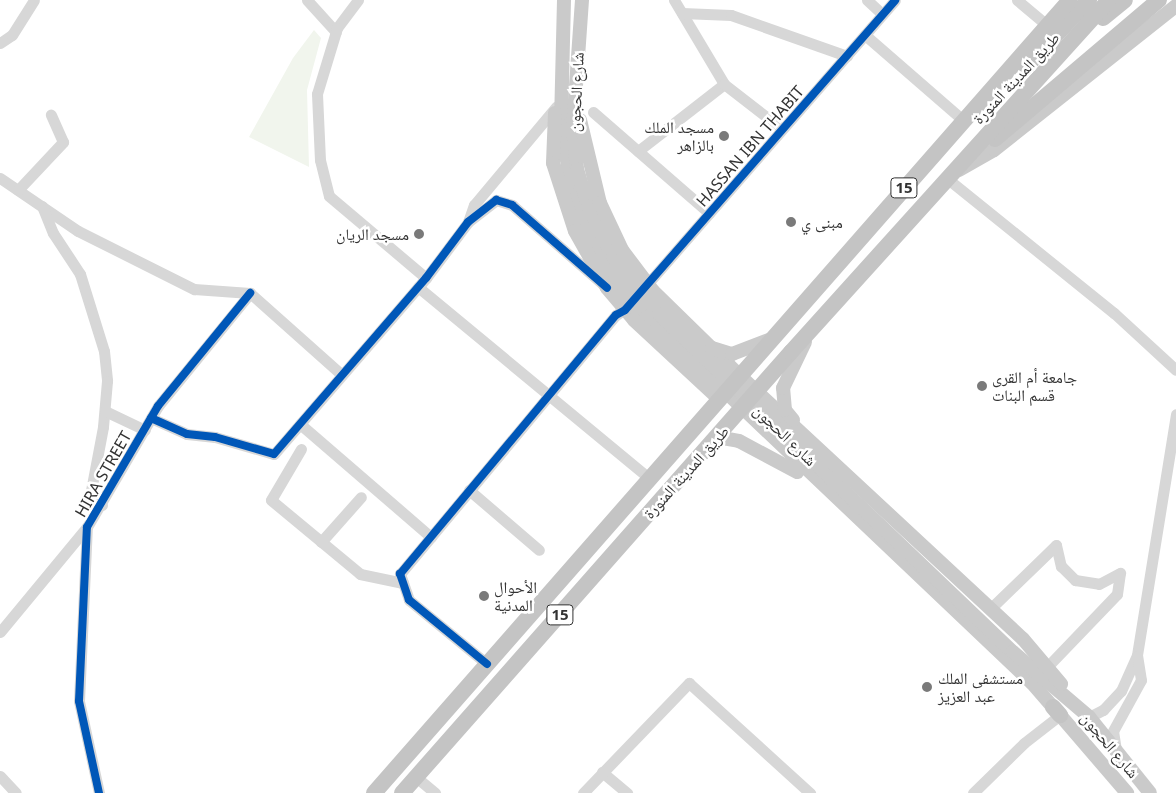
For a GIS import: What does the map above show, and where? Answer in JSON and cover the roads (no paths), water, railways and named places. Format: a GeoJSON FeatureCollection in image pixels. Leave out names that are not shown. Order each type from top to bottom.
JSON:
{"type":"FeatureCollection","features":[{"type":"Feature","properties":{"kind":"highway","name":"طريق المدينة المنورة"},"geometry":{"type":"LineString","coordinates":[[374,793],[719,399],[780,334],[1070,0]]}},
{"type":"Feature","properties":{"kind":"highway","name":"طريق المدينة المنورة"},"geometry":{"type":"LineString","coordinates":[[938,150],[963,135],[1089,0]]}},
{"type":"Feature","properties":{"kind":"highway"},"geometry":{"type":"LineString","coordinates":[[971,152],[1109,0]]}},
{"type":"Feature","properties":{"kind":"highway"},"geometry":{"type":"LineString","coordinates":[[971,152],[977,134],[1079,38],[1125,0]]}},
{"type":"Feature","properties":{"kind":"highway"},"geometry":{"type":"LineString","coordinates":[[971,152],[988,144],[1159,0]]}},
{"type":"Feature","properties":{"kind":"highway","name":"طريق المدينة المنورة"},"geometry":{"type":"LineString","coordinates":[[402,793],[810,332],[952,176],[971,152]]}},
{"type":"Feature","properties":{"kind":"main road","name":"شارع الحجون"},"geometry":{"type":"LineString","coordinates":[[564,0],[562,71],[573,195],[600,259],[647,317],[1010,656],[1089,717],[1150,793]]}},
{"type":"Feature","properties":{"kind":"main road","name":"شارع الحجون"},"geometry":{"type":"LineString","coordinates":[[567,127],[575,101],[582,0]]}},
{"type":"Feature","properties":{"kind":"main road"},"geometry":{"type":"LineString","coordinates":[[952,176],[994,150],[1176,6]]}},
{"type":"Feature","properties":{"kind":"main road"},"geometry":{"type":"LineString","coordinates":[[562,71],[552,131],[553,163],[575,231],[607,288],[626,310],[1004,668],[1056,711]]}},
{"type":"Feature","properties":{"kind":"main road"},"geometry":{"type":"LineString","coordinates":[[575,101],[600,203],[622,250],[648,284],[709,347],[1023,639],[1089,717]]}},
{"type":"Feature","properties":{"kind":"main road"},"geometry":{"type":"LineString","coordinates":[[809,440],[785,410],[783,388],[810,332]]}},
{"type":"Feature","properties":{"kind":"main road"},"geometry":{"type":"LineString","coordinates":[[709,347],[732,354],[757,347],[780,334]]}},
{"type":"Feature","properties":{"kind":"main road"},"geometry":{"type":"LineString","coordinates":[[717,437],[739,441],[797,472]]}},
{"type":"Feature","properties":{"kind":"main road","name":"شارع الحجون"},"geometry":{"type":"LineString","coordinates":[[1010,656],[1127,793]]}},
{"type":"Feature","properties":{"kind":"street"},"geometry":{"type":"LineString","coordinates":[[0,43],[12,35],[34,0]]}},
{"type":"Feature","properties":{"kind":"street"},"geometry":{"type":"LineString","coordinates":[[307,0],[336,32]]}},
{"type":"Feature","properties":{"kind":"street"},"geometry":{"type":"LineString","coordinates":[[358,0],[336,32],[317,94],[320,160],[328,196],[426,278]]}},
{"type":"Feature","properties":{"kind":"street"},"geometry":{"type":"LineString","coordinates":[[674,0],[724,84],[782,129]]}},
{"type":"Feature","properties":{"kind":"street"},"geometry":{"type":"LineString","coordinates":[[867,0],[882,14]]}},
{"type":"Feature","properties":{"kind":"street","name":"HASSAN IBN THABIT"},"geometry":{"type":"LineString","coordinates":[[403,583],[400,574],[616,315],[626,310],[895,0]]}},
{"type":"Feature","properties":{"kind":"street"},"geometry":{"type":"LineString","coordinates":[[1018,0],[1048,26]]}},
{"type":"Feature","properties":{"kind":"street"},"geometry":{"type":"LineString","coordinates":[[682,13],[731,15],[847,56]]}},
{"type":"Feature","properties":{"kind":"street"},"geometry":{"type":"LineString","coordinates":[[865,35],[964,121]]}},
{"type":"Feature","properties":{"kind":"street"},"geometry":{"type":"LineString","coordinates":[[638,152],[724,84]]}},
{"type":"Feature","properties":{"kind":"street"},"geometry":{"type":"LineString","coordinates":[[468,222],[474,205],[556,107]]}},
{"type":"Feature","properties":{"kind":"street"},"geometry":{"type":"LineString","coordinates":[[593,112],[709,213]]}},
{"type":"Feature","properties":{"kind":"street"},"geometry":{"type":"LineString","coordinates":[[18,190],[63,142],[51,115]]}},
{"type":"Feature","properties":{"kind":"street"},"geometry":{"type":"LineString","coordinates":[[952,176],[1114,313],[1176,370]]}},
{"type":"Feature","properties":{"kind":"street"},"geometry":{"type":"LineString","coordinates":[[0,178],[78,231],[194,289],[250,293],[342,375]]}},
{"type":"Feature","properties":{"kind":"street"},"geometry":{"type":"LineString","coordinates":[[151,418],[187,434],[214,436],[274,454],[426,278],[468,222],[496,200],[512,205],[607,288]]}},
{"type":"Feature","properties":{"kind":"street"},"geometry":{"type":"LineString","coordinates":[[42,206],[53,233],[80,274],[94,311],[104,351],[107,381],[105,411],[90,496],[102,505]]}},
{"type":"Feature","properties":{"kind":"street"},"geometry":{"type":"LineString","coordinates":[[418,287],[550,394],[650,479]]}},
{"type":"Feature","properties":{"kind":"street","name":"HIRA STREET"},"geometry":{"type":"LineString","coordinates":[[99,793],[79,701],[88,527],[151,418],[250,293]]}},
{"type":"Feature","properties":{"kind":"street"},"geometry":{"type":"LineString","coordinates":[[105,411],[144,430]]}},
{"type":"Feature","properties":{"kind":"street"},"geometry":{"type":"LineString","coordinates":[[1089,717],[1103,710],[1121,692],[1137,654],[1176,414]]}},
{"type":"Feature","properties":{"kind":"street"},"geometry":{"type":"LineString","coordinates":[[300,424],[431,537]]}},
{"type":"Feature","properties":{"kind":"street"},"geometry":{"type":"LineString","coordinates":[[301,449],[271,500],[360,574],[403,583],[409,600],[487,664]]}},
{"type":"Feature","properties":{"kind":"street"},"geometry":{"type":"LineString","coordinates":[[470,490],[539,550]]}},
{"type":"Feature","properties":{"kind":"street"},"geometry":{"type":"LineString","coordinates":[[321,542],[361,497]]}},
{"type":"Feature","properties":{"kind":"street"},"geometry":{"type":"LineString","coordinates":[[0,632],[88,527]]}},
{"type":"Feature","properties":{"kind":"street"},"geometry":{"type":"LineString","coordinates":[[990,609],[1056,545],[1061,566],[1075,580],[1099,584],[1120,573],[1117,594],[1047,667]]}},
{"type":"Feature","properties":{"kind":"street"},"geometry":{"type":"LineString","coordinates":[[1116,750],[1113,731],[1141,680],[1137,654]]}},
{"type":"Feature","properties":{"kind":"street"},"geometry":{"type":"LineString","coordinates":[[583,793],[690,683],[810,793]]}},
{"type":"Feature","properties":{"kind":"street"},"geometry":{"type":"LineString","coordinates":[[974,793],[1056,711]]}},
{"type":"Feature","properties":{"kind":"street"},"geometry":{"type":"LineString","coordinates":[[602,772],[626,793]]}},
{"type":"Feature","properties":{"kind":"street"},"geometry":{"type":"LineString","coordinates":[[0,776],[16,793]]}},
{"type":"Feature","properties":{"kind":"street"},"geometry":{"type":"LineString","coordinates":[[416,777],[435,793]]}},
{"type":"Feature","properties":{"kind":"place","name":"مسجد الملك بالزاهر"},"geometry":{"type":"Point","coordinates":[724,136]}},
{"type":"Feature","properties":{"kind":"place","name":"مبنى ي"},"geometry":{"type":"Point","coordinates":[791,222]}},
{"type":"Feature","properties":{"kind":"place","name":"مسجد الريان"},"geometry":{"type":"Point","coordinates":[419,234]}},
{"type":"Feature","properties":{"kind":"place","name":"جامعة أم القرى قسم البنات"},"geometry":{"type":"Point","coordinates":[982,386]}},
{"type":"Feature","properties":{"kind":"place","name":"الأحوال المدنية"},"geometry":{"type":"Point","coordinates":[484,596]}},
{"type":"Feature","properties":{"kind":"place","name":"مستشفى الملك عبد العزيز"},"geometry":{"type":"Point","coordinates":[927,687]}}]}
